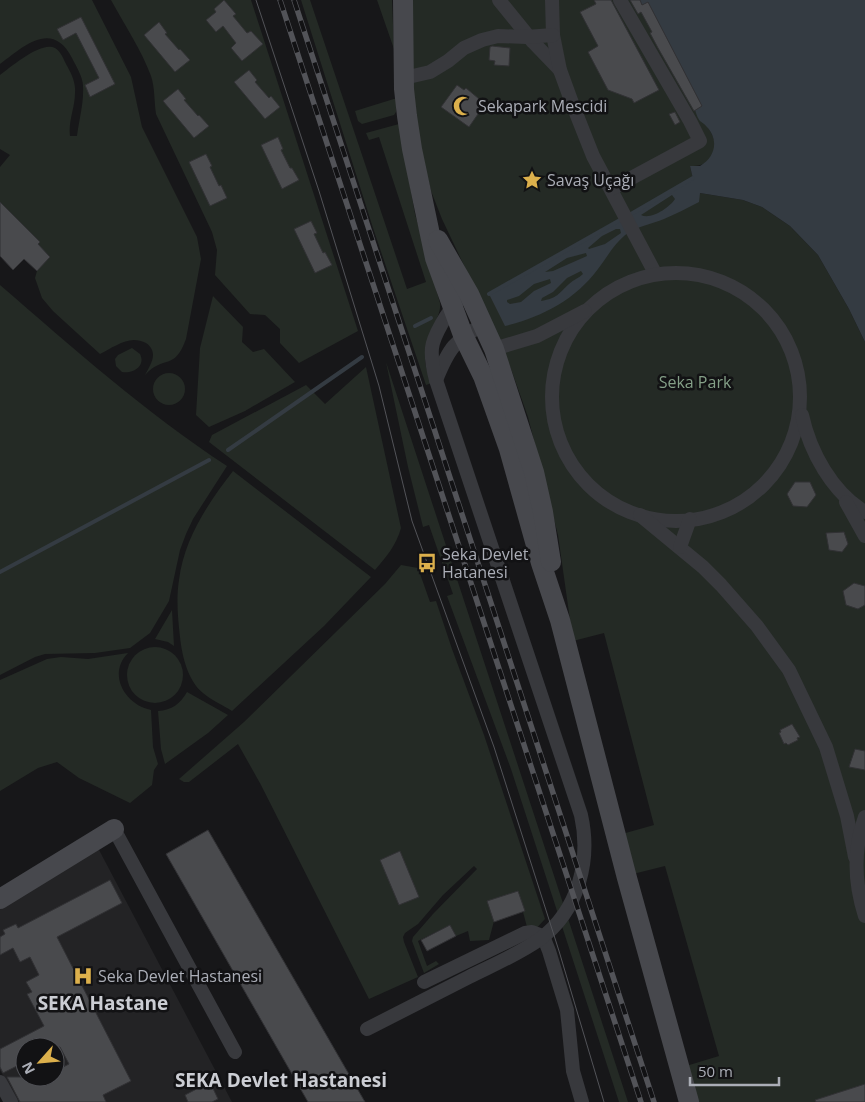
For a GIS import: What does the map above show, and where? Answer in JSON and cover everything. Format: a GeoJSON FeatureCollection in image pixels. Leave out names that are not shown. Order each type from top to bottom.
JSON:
{"type":"FeatureCollection","features":[{"type":"Feature","properties":{"kind":"main road"},"geometry":{"type":"LineString","coordinates":[[402,0],[404,89],[412,149],[435,258],[463,336],[483,376],[509,449],[541,563],[560,620],[624,868],[689,1102]]}},
{"type":"Feature","properties":{"kind":"main road"},"geometry":{"type":"LineString","coordinates":[[426,219],[469,294],[494,349],[534,472],[546,524],[560,620]]}},
{"type":"Feature","properties":{"kind":"main road"},"geometry":{"type":"LineString","coordinates":[[0,899],[114,829]]}},
{"type":"Feature","properties":{"kind":"street"},"geometry":{"type":"LineString","coordinates":[[499,0],[529,37],[560,70]]}},
{"type":"Feature","properties":{"kind":"street"},"geometry":{"type":"LineString","coordinates":[[552,0],[553,35],[560,70],[586,141],[656,273]]}},
{"type":"Feature","properties":{"kind":"street"},"geometry":{"type":"LineString","coordinates":[[611,189],[700,141],[620,0]]}},
{"type":"Feature","properties":{"kind":"street"},"geometry":{"type":"LineString","coordinates":[[404,78],[430,72],[464,48],[482,40],[498,36],[529,37],[553,35]]}},
{"type":"Feature","properties":{"kind":"street"},"geometry":{"type":"LineString","coordinates":[[494,349],[537,336],[592,307],[614,289],[633,279],[672,271],[715,277],[734,287],[759,305],[770,317],[788,346],[797,374],[800,406],[808,439],[824,470],[837,486],[865,512]]}},
{"type":"Feature","properties":{"kind":"street"},"geometry":{"type":"LineString","coordinates":[[367,1029],[515,954],[542,938],[558,922],[573,899],[585,858],[581,815],[436,380],[432,362],[432,346],[445,318],[452,306],[469,294]]}},
{"type":"Feature","properties":{"kind":"street"},"geometry":{"type":"LineString","coordinates":[[592,307],[574,330],[555,371],[553,423],[565,455],[577,474],[597,493],[619,505],[671,520],[720,514],[736,507],[750,499],[762,488],[785,458],[796,432],[800,406]]}},
{"type":"Feature","properties":{"kind":"street"},"geometry":{"type":"LineString","coordinates":[[436,380],[446,355],[463,336],[484,324]]}},
{"type":"Feature","properties":{"kind":"street"},"geometry":{"type":"LineString","coordinates":[[837,486],[865,536]]}},
{"type":"Feature","properties":{"kind":"street"},"geometry":{"type":"LineString","coordinates":[[636,511],[680,547],[721,585],[757,626],[794,678],[826,746],[847,816],[855,858],[858,889],[865,916]]}},
{"type":"Feature","properties":{"kind":"street"},"geometry":{"type":"LineString","coordinates":[[680,547],[690,519]]}},
{"type":"Feature","properties":{"kind":"street"},"geometry":{"type":"LineString","coordinates":[[855,858],[865,817]]}},
{"type":"Feature","properties":{"kind":"street"},"geometry":{"type":"LineString","coordinates":[[114,829],[235,1052]]}},
{"type":"Feature","properties":{"kind":"street"},"geometry":{"type":"LineString","coordinates":[[424,982],[525,932],[540,935],[549,951],[567,1010],[573,1071],[582,1102]]}},
{"type":"Feature","properties":{"kind":"street"},"geometry":{"type":"LineString","coordinates":[[0,1082],[11,1102]]}},
{"type":"Feature","properties":{"kind":"shaded area"},"geometry":{"type":"Polygon","coordinates":[[[640,0],[865,0],[865,342],[849,309],[818,255],[790,226],[762,207],[743,200],[700,193],[699,202],[664,219],[628,233],[615,245],[589,280],[557,306],[532,318],[505,326],[489,294],[693,179],[690,166],[700,166],[710,158],[714,148],[713,136],[706,125],[699,120],[695,110],[702,106],[648,2],[642,5],[640,0]],[[672,195],[641,215],[655,215],[669,206],[675,199],[672,195]],[[616,229],[602,236],[588,248],[605,244],[621,233],[620,229],[616,229]],[[586,253],[567,258],[545,272],[553,271],[587,256],[586,253]],[[581,271],[567,278],[553,292],[542,298],[541,301],[557,295],[583,274],[581,271]],[[550,279],[534,284],[519,296],[507,300],[507,302],[510,304],[521,302],[534,291],[551,283],[550,279]]]}},
{"type":"Feature","properties":{"kind":"shaded area","name":"Seka Devlet Hastanesi"},"geometry":{"type":"Polygon","coordinates":[[[98,848],[232,1102],[17,1102],[0,1070],[0,905],[98,848]]]}},
{"type":"Feature","properties":{"kind":"green space"},"geometry":{"type":"Polygon","coordinates":[[[0,0],[92,0],[131,77],[142,127],[197,237],[201,259],[186,339],[177,356],[158,365],[145,375],[153,358],[152,350],[146,343],[138,340],[125,341],[100,354],[53,311],[42,298],[35,278],[37,271],[50,257],[38,244],[40,242],[0,202],[0,167],[10,155],[0,149],[0,75],[34,51],[49,47],[55,48],[62,55],[75,85],[70,136],[77,136],[83,83],[72,58],[64,46],[56,40],[46,38],[37,40],[18,50],[0,64],[0,0]]]}},
{"type":"Feature","properties":{"kind":"green space"},"geometry":{"type":"Polygon","coordinates":[[[111,0],[251,0],[358,331],[299,363],[280,343],[280,329],[265,315],[250,314],[215,275],[217,250],[212,232],[156,114],[153,85],[147,66],[111,0]]]}},
{"type":"Feature","properties":{"kind":"green space"},"geometry":{"type":"Polygon","coordinates":[[[301,0],[310,0],[407,289],[426,282],[379,137],[369,140],[366,133],[399,124],[415,214],[440,303],[440,309],[426,348],[426,368],[432,383],[426,385],[373,228],[301,0]]]}},
{"type":"Feature","properties":{"kind":"green space"},"geometry":{"type":"Polygon","coordinates":[[[377,0],[392,0],[394,49],[377,0]]]}},
{"type":"Feature","properties":{"kind":"green space","name":"Seka Park"},"geometry":{"type":"Polygon","coordinates":[[[411,0],[640,0],[648,2],[702,106],[695,110],[714,138],[714,151],[709,160],[696,166],[690,166],[700,193],[743,200],[762,207],[790,226],[818,255],[849,309],[865,342],[865,1102],[697,1102],[686,1066],[719,1056],[665,866],[633,874],[622,834],[654,825],[604,633],[573,641],[558,535],[528,417],[511,369],[431,191],[421,151],[413,89],[411,0]]]}},
{"type":"Feature","properties":{"kind":"green space"},"geometry":{"type":"Polygon","coordinates":[[[397,98],[394,115],[362,124],[358,121],[355,111],[397,98]]]}},
{"type":"Feature","properties":{"kind":"green space"},"geometry":{"type":"Polygon","coordinates":[[[0,285],[139,402],[227,466],[193,519],[186,534],[180,550],[169,601],[150,633],[130,648],[95,653],[45,654],[35,657],[0,675],[0,285]]]}},
{"type":"Feature","properties":{"kind":"green space"},"geometry":{"type":"Polygon","coordinates":[[[213,296],[243,327],[242,342],[253,352],[264,349],[295,382],[245,411],[209,427],[196,415],[200,348],[213,296]]]}},
{"type":"Feature","properties":{"kind":"green space"},"geometry":{"type":"Polygon","coordinates":[[[132,348],[140,354],[140,365],[130,372],[122,372],[116,366],[115,359],[118,355],[132,348]]]}},
{"type":"Feature","properties":{"kind":"green space"},"geometry":{"type":"Polygon","coordinates":[[[386,362],[628,1102],[619,1102],[511,769],[447,596],[453,594],[429,525],[423,527],[408,467],[386,362]]]}},
{"type":"Feature","properties":{"kind":"green space"},"geometry":{"type":"Polygon","coordinates":[[[366,367],[401,528],[387,556],[375,570],[209,442],[212,435],[306,385],[325,404],[366,367]]]}},
{"type":"Feature","properties":{"kind":"green space"},"geometry":{"type":"Polygon","coordinates":[[[169,373],[175,374],[180,378],[184,383],[184,395],[180,400],[175,404],[169,405],[163,404],[158,400],[154,395],[153,389],[154,383],[158,378],[163,374],[169,373]]]}},
{"type":"Feature","properties":{"kind":"green space"},"geometry":{"type":"Polygon","coordinates":[[[233,471],[371,577],[324,626],[232,711],[203,693],[193,682],[184,660],[177,602],[178,587],[186,550],[198,522],[233,471]]]}},
{"type":"Feature","properties":{"kind":"green space"},"geometry":{"type":"Polygon","coordinates":[[[401,565],[418,568],[430,602],[436,601],[484,735],[545,919],[533,932],[527,927],[523,912],[525,911],[494,921],[489,940],[470,941],[468,931],[456,936],[450,925],[418,941],[427,966],[436,961],[439,964],[424,973],[412,941],[413,937],[477,869],[474,866],[443,895],[418,924],[405,933],[403,937],[404,942],[418,977],[369,999],[261,785],[238,744],[189,782],[179,779],[244,722],[385,584],[401,565]]]}},
{"type":"Feature","properties":{"kind":"green space"},"geometry":{"type":"Polygon","coordinates":[[[172,610],[174,646],[168,642],[155,639],[172,610]]]}},
{"type":"Feature","properties":{"kind":"green space"},"geometry":{"type":"Polygon","coordinates":[[[149,647],[161,647],[175,655],[183,669],[181,686],[175,695],[161,703],[149,703],[139,698],[132,691],[127,681],[127,669],[132,659],[139,652],[149,647]]]}},
{"type":"Feature","properties":{"kind":"green space"},"geometry":{"type":"Polygon","coordinates":[[[128,653],[122,661],[119,679],[122,688],[133,702],[151,710],[153,747],[158,764],[154,770],[152,785],[130,803],[79,778],[57,762],[38,768],[0,791],[0,680],[47,659],[61,657],[88,659],[128,653]]]}},
{"type":"Feature","properties":{"kind":"green space"},"geometry":{"type":"Polygon","coordinates":[[[187,692],[228,715],[208,733],[165,764],[161,749],[158,711],[175,706],[187,692]]]}},
{"type":"Feature","properties":{"kind":"building"},"geometry":{"type":"Polygon","coordinates":[[[224,0],[236,14],[233,16],[247,33],[251,31],[263,44],[242,61],[231,48],[236,43],[223,26],[216,32],[206,20],[216,12],[214,9],[224,0]]]}},
{"type":"Feature","properties":{"kind":"building"},"geometry":{"type":"Polygon","coordinates":[[[594,0],[611,0],[659,90],[634,103],[632,99],[608,90],[588,52],[598,46],[580,12],[596,4],[594,0]]]}},
{"type":"Feature","properties":{"kind":"building"},"geometry":{"type":"Polygon","coordinates":[[[630,0],[640,0],[642,5],[648,2],[702,106],[694,111],[658,48],[641,12],[638,14],[630,0]]]}},
{"type":"Feature","properties":{"kind":"building"},"geometry":{"type":"Polygon","coordinates":[[[81,17],[115,84],[90,97],[85,85],[99,78],[76,33],[63,40],[57,29],[81,17]]]}},
{"type":"Feature","properties":{"kind":"building"},"geometry":{"type":"Polygon","coordinates":[[[159,22],[167,33],[165,34],[190,60],[175,72],[144,35],[159,22]]]}},
{"type":"Feature","properties":{"kind":"building"},"geometry":{"type":"Polygon","coordinates":[[[490,47],[510,48],[509,66],[494,65],[495,61],[489,60],[490,47]]]}},
{"type":"Feature","properties":{"kind":"building"},"geometry":{"type":"Polygon","coordinates":[[[249,70],[257,80],[255,82],[280,107],[265,119],[234,82],[249,70]]]}},
{"type":"Feature","properties":{"kind":"building","name":"Sekapark Mescidi"},"geometry":{"type":"Polygon","coordinates":[[[457,85],[464,90],[466,88],[485,104],[469,127],[441,107],[457,85]]]}},
{"type":"Feature","properties":{"kind":"building"},"geometry":{"type":"Polygon","coordinates":[[[178,89],[186,99],[184,100],[209,126],[194,138],[163,101],[178,89]]]}},
{"type":"Feature","properties":{"kind":"building"},"geometry":{"type":"Polygon","coordinates":[[[675,112],[680,122],[675,125],[669,114],[675,112]]]}},
{"type":"Feature","properties":{"kind":"building"},"geometry":{"type":"Polygon","coordinates":[[[278,137],[283,149],[281,150],[290,168],[292,168],[299,180],[282,189],[261,145],[278,137]]]}},
{"type":"Feature","properties":{"kind":"building"},"geometry":{"type":"Polygon","coordinates":[[[206,154],[219,186],[221,185],[227,198],[210,206],[189,162],[206,154]]]}},
{"type":"Feature","properties":{"kind":"building"},"geometry":{"type":"Polygon","coordinates":[[[0,202],[40,242],[38,244],[50,257],[37,271],[24,259],[13,270],[0,256],[0,202]]]}},
{"type":"Feature","properties":{"kind":"building"},"geometry":{"type":"Polygon","coordinates":[[[311,221],[317,233],[314,234],[323,253],[325,252],[332,265],[315,273],[294,229],[311,221]]]}},
{"type":"Feature","properties":{"kind":"building"},"geometry":{"type":"Polygon","coordinates":[[[795,482],[810,482],[816,495],[807,507],[793,506],[787,494],[795,482]]]}},
{"type":"Feature","properties":{"kind":"building"},"geometry":{"type":"Polygon","coordinates":[[[844,532],[848,544],[842,552],[829,550],[826,533],[844,532]]]}},
{"type":"Feature","properties":{"kind":"building"},"geometry":{"type":"Polygon","coordinates":[[[854,583],[865,586],[865,605],[858,609],[846,605],[843,591],[854,583]]]}},
{"type":"Feature","properties":{"kind":"building"},"geometry":{"type":"Polygon","coordinates":[[[792,724],[800,737],[788,745],[784,744],[779,733],[781,732],[780,730],[792,724]]]}},
{"type":"Feature","properties":{"kind":"building"},"geometry":{"type":"Polygon","coordinates":[[[855,749],[865,751],[865,770],[849,767],[855,749]]]}},
{"type":"Feature","properties":{"kind":"building"},"geometry":{"type":"Polygon","coordinates":[[[208,830],[365,1102],[308,1102],[166,854],[208,830]]]}},
{"type":"Feature","properties":{"kind":"building"},"geometry":{"type":"Polygon","coordinates":[[[400,851],[419,897],[399,905],[380,860],[400,851]]]}},
{"type":"Feature","properties":{"kind":"building"},"geometry":{"type":"Polygon","coordinates":[[[110,880],[122,903],[57,937],[131,1081],[103,1095],[106,1102],[20,1102],[7,1077],[15,1077],[15,1087],[65,1087],[65,1066],[69,1064],[65,1056],[65,1037],[23,1037],[44,1026],[27,994],[32,992],[26,982],[39,975],[30,957],[20,962],[13,948],[0,955],[0,937],[5,934],[3,930],[16,924],[18,928],[110,880]]]}},
{"type":"Feature","properties":{"kind":"building"},"geometry":{"type":"Polygon","coordinates":[[[518,891],[525,911],[494,922],[487,901],[518,891]]]}},
{"type":"Feature","properties":{"kind":"building"},"geometry":{"type":"Polygon","coordinates":[[[450,925],[456,936],[427,951],[421,940],[450,925]]]}},
{"type":"Feature","properties":{"kind":"building"},"geometry":{"type":"Polygon","coordinates":[[[15,1041],[15,1067],[3,1073],[0,1067],[0,1049],[15,1041]]]}},
{"type":"Feature","properties":{"kind":"building"},"geometry":{"type":"Polygon","coordinates":[[[210,1082],[218,1099],[212,1102],[188,1102],[185,1095],[210,1082]]]}},
{"type":"Feature","properties":{"kind":"building"},"geometry":{"type":"Polygon","coordinates":[[[865,1084],[865,1102],[816,1102],[815,1100],[865,1084]]]}},
{"type":"Feature","properties":{"kind":"waterway"},"geometry":{"type":"LineString","coordinates":[[631,214],[693,178]]}},
{"type":"Feature","properties":{"kind":"waterway"},"geometry":{"type":"LineString","coordinates":[[489,294],[620,220]]}},
{"type":"Feature","properties":{"kind":"waterway"},"geometry":{"type":"LineString","coordinates":[[415,326],[431,318]]}},
{"type":"Feature","properties":{"kind":"waterway"},"geometry":{"type":"LineString","coordinates":[[228,450],[362,357]]}},
{"type":"Feature","properties":{"kind":"waterway"},"geometry":{"type":"LineString","coordinates":[[0,572],[209,460]]}},
{"type":"Feature","properties":{"kind":"tram line"},"geometry":{"type":"LineString","coordinates":[[256,0],[319,191],[379,386],[412,521],[494,747],[559,951],[604,1102]]}},
{"type":"Feature","properties":{"kind":"railway"},"geometry":{"type":"LineString","coordinates":[[280,0],[641,1102]]}},
{"type":"Feature","properties":{"kind":"railway"},"geometry":{"type":"LineString","coordinates":[[294,0],[654,1102]]}},
{"type":"Feature","properties":{"kind":"place","name":"Sekapark Mescidi"},"geometry":{"type":"Point","coordinates":[463,106]}},
{"type":"Feature","properties":{"kind":"place","name":"Savaş Uçağı"},"geometry":{"type":"Point","coordinates":[532,180]}},
{"type":"Feature","properties":{"kind":"place","name":"Seka Devlet Hatanesi"},"geometry":{"type":"Point","coordinates":[427,563]}},
{"type":"Feature","properties":{"kind":"place","name":"Seka Devlet Hastanesi"},"geometry":{"type":"Point","coordinates":[83,976]}},
{"type":"Feature","properties":{"kind":"district","name":"SEKA Hastane"},"geometry":{"type":"Point","coordinates":[103,1003]}},
{"type":"Feature","properties":{"kind":"district","name":"SEKA Devlet Hastanesi"},"geometry":{"type":"Point","coordinates":[281,1080]}}]}
